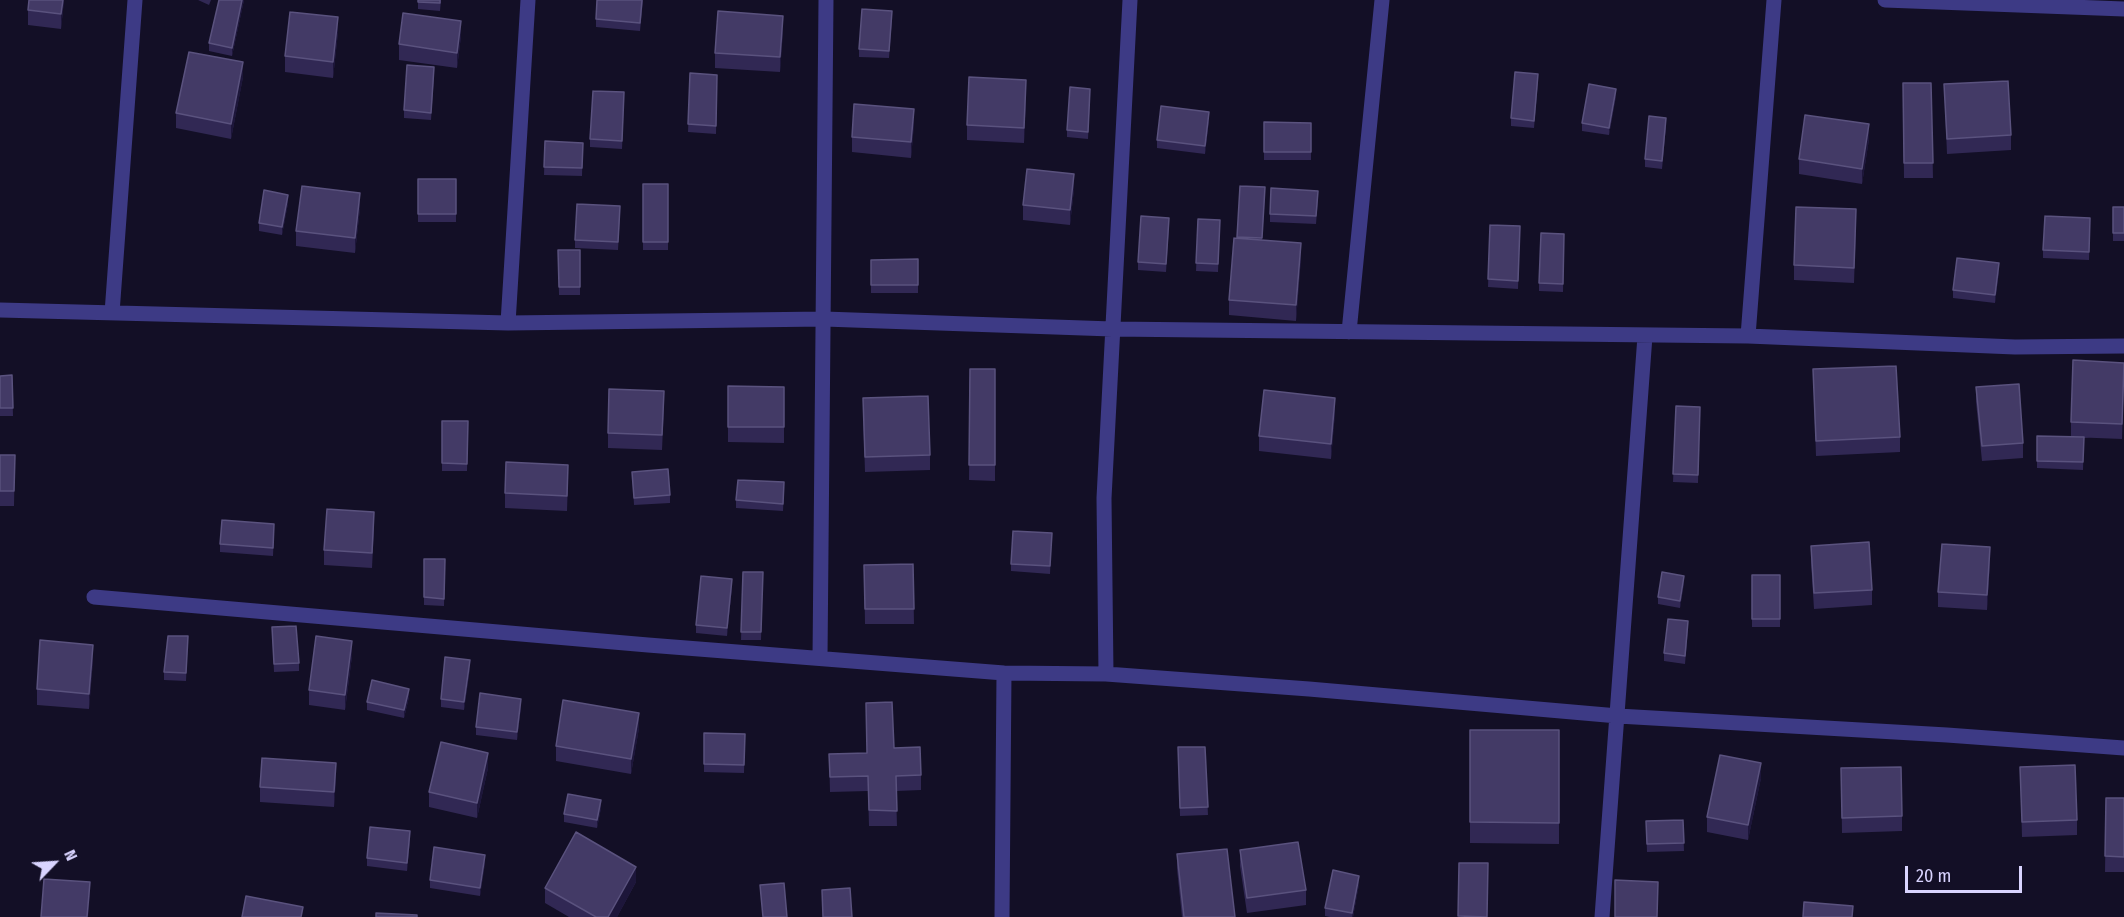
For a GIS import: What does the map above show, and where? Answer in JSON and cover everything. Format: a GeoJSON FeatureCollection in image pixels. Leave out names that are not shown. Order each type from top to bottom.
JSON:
{"type":"FeatureCollection","features":[{"type":"Feature","properties":{"kind":"street"},"geometry":{"type":"LineString","coordinates":[[112,313],[135,0]]}},
{"type":"Feature","properties":{"kind":"street"},"geometry":{"type":"LineString","coordinates":[[508,323],[528,0]]}},
{"type":"Feature","properties":{"kind":"street"},"geometry":{"type":"LineString","coordinates":[[820,658],[825,0]]}},
{"type":"Feature","properties":{"kind":"street"},"geometry":{"type":"LineString","coordinates":[[1106,674],[1104,498],[1130,0]]}},
{"type":"Feature","properties":{"kind":"street"},"geometry":{"type":"LineString","coordinates":[[1349,332],[1382,0]]}},
{"type":"Feature","properties":{"kind":"street"},"geometry":{"type":"LineString","coordinates":[[1748,336],[1774,0]]}},
{"type":"Feature","properties":{"kind":"street"},"geometry":{"type":"LineString","coordinates":[[1885,0],[2118,6]]}},
{"type":"Feature","properties":{"kind":"street"},"geometry":{"type":"LineString","coordinates":[[0,310],[508,323],[824,319],[1112,329],[1748,336],[2015,347],[2124,346]]}},
{"type":"Feature","properties":{"kind":"street"},"geometry":{"type":"LineString","coordinates":[[1602,917],[1645,336]]}},
{"type":"Feature","properties":{"kind":"street"},"geometry":{"type":"LineString","coordinates":[[94,597],[1004,673],[1106,674],[1618,716],[1947,735],[2124,748]]}},
{"type":"Feature","properties":{"kind":"street"},"geometry":{"type":"LineString","coordinates":[[1002,917],[1004,673]]}},
{"type":"Feature","properties":{"kind":"building"},"geometry":{"type":"Polygon","coordinates":[[[29,0],[63,0],[61,14],[28,10],[29,0]]]}},
{"type":"Feature","properties":{"kind":"building"},"geometry":{"type":"Polygon","coordinates":[[[219,0],[242,0],[232,48],[209,43],[219,0]]]}},
{"type":"Feature","properties":{"kind":"building"},"geometry":{"type":"Polygon","coordinates":[[[418,0],[440,0],[440,3],[418,2],[418,0]]]}},
{"type":"Feature","properties":{"kind":"building"},"geometry":{"type":"Polygon","coordinates":[[[597,0],[642,0],[640,23],[596,19],[597,0]]]}},
{"type":"Feature","properties":{"kind":"building"},"geometry":{"type":"Polygon","coordinates":[[[862,9],[892,11],[889,51],[859,49],[862,9]]]}},
{"type":"Feature","properties":{"kind":"building"},"geometry":{"type":"Polygon","coordinates":[[[718,11],[783,16],[780,57],[715,53],[718,11]]]}},
{"type":"Feature","properties":{"kind":"building"},"geometry":{"type":"Polygon","coordinates":[[[290,12],[338,17],[333,62],[285,56],[290,12]]]}},
{"type":"Feature","properties":{"kind":"building"},"geometry":{"type":"Polygon","coordinates":[[[403,13],[461,21],[457,53],[399,44],[403,13]]]}},
{"type":"Feature","properties":{"kind":"building"},"geometry":{"type":"Polygon","coordinates":[[[189,52],[243,62],[231,124],[176,113],[189,52]]]}},
{"type":"Feature","properties":{"kind":"building"},"geometry":{"type":"Polygon","coordinates":[[[407,65],[434,67],[431,113],[404,110],[407,65]]]}},
{"type":"Feature","properties":{"kind":"building"},"geometry":{"type":"Polygon","coordinates":[[[1515,72],[1538,74],[1534,121],[1511,118],[1515,72]]]}},
{"type":"Feature","properties":{"kind":"building"},"geometry":{"type":"Polygon","coordinates":[[[690,73],[717,75],[716,126],[688,124],[690,73]]]}},
{"type":"Feature","properties":{"kind":"building"},"geometry":{"type":"Polygon","coordinates":[[[969,77],[1026,80],[1024,128],[967,125],[969,77]]]}},
{"type":"Feature","properties":{"kind":"building"},"geometry":{"type":"Polygon","coordinates":[[[2008,81],[2011,135],[1947,139],[1944,84],[2008,81]]]}},
{"type":"Feature","properties":{"kind":"building"},"geometry":{"type":"Polygon","coordinates":[[[1903,83],[1931,83],[1933,163],[1904,163],[1903,83]]]}},
{"type":"Feature","properties":{"kind":"building"},"geometry":{"type":"Polygon","coordinates":[[[1589,84],[1616,89],[1609,128],[1582,123],[1589,84]]]}},
{"type":"Feature","properties":{"kind":"building"},"geometry":{"type":"Polygon","coordinates":[[[1070,87],[1090,89],[1088,132],[1067,130],[1070,87]]]}},
{"type":"Feature","properties":{"kind":"building"},"geometry":{"type":"Polygon","coordinates":[[[593,91],[624,92],[622,141],[590,139],[593,91]]]}},
{"type":"Feature","properties":{"kind":"building"},"geometry":{"type":"Polygon","coordinates":[[[854,104],[914,109],[911,142],[852,137],[854,104]]]}},
{"type":"Feature","properties":{"kind":"building"},"geometry":{"type":"Polygon","coordinates":[[[1161,106],[1209,112],[1205,146],[1157,140],[1161,106]]]}},
{"type":"Feature","properties":{"kind":"building"},"geometry":{"type":"Polygon","coordinates":[[[1805,115],[1869,124],[1862,169],[1799,159],[1805,115]]]}},
{"type":"Feature","properties":{"kind":"building"},"geometry":{"type":"Polygon","coordinates":[[[1649,116],[1666,118],[1662,161],[1645,159],[1649,116]]]}},
{"type":"Feature","properties":{"kind":"building"},"geometry":{"type":"Polygon","coordinates":[[[1264,122],[1311,123],[1311,152],[1264,152],[1264,122]]]}},
{"type":"Feature","properties":{"kind":"building"},"geometry":{"type":"Polygon","coordinates":[[[545,141],[583,143],[582,168],[544,167],[545,141]]]}},
{"type":"Feature","properties":{"kind":"building"},"geometry":{"type":"Polygon","coordinates":[[[1027,169],[1074,174],[1070,210],[1023,205],[1027,169]]]}},
{"type":"Feature","properties":{"kind":"building"},"geometry":{"type":"Polygon","coordinates":[[[418,179],[456,179],[456,214],[418,214],[418,179]]]}},
{"type":"Feature","properties":{"kind":"building"},"geometry":{"type":"Polygon","coordinates":[[[643,184],[668,184],[668,242],[643,242],[643,184]]]}},
{"type":"Feature","properties":{"kind":"building"},"geometry":{"type":"Polygon","coordinates":[[[302,186],[360,193],[355,238],[296,231],[302,186]]]}},
{"type":"Feature","properties":{"kind":"building"},"geometry":{"type":"Polygon","coordinates":[[[1240,186],[1265,187],[1262,238],[1237,237],[1240,186]]]}},
{"type":"Feature","properties":{"kind":"building"},"geometry":{"type":"Polygon","coordinates":[[[1271,188],[1318,191],[1316,216],[1270,214],[1271,188]]]}},
{"type":"Feature","properties":{"kind":"building"},"geometry":{"type":"Polygon","coordinates":[[[264,190],[288,195],[282,227],[259,223],[264,190]]]}},
{"type":"Feature","properties":{"kind":"building"},"geometry":{"type":"Polygon","coordinates":[[[577,204],[620,206],[618,242],[575,240],[577,204]]]}},
{"type":"Feature","properties":{"kind":"building"},"geometry":{"type":"Polygon","coordinates":[[[1796,207],[1856,209],[1854,268],[1794,265],[1796,207]]]}},
{"type":"Feature","properties":{"kind":"building"},"geometry":{"type":"Polygon","coordinates":[[[2113,207],[2124,207],[2124,233],[2113,233],[2113,207]]]}},
{"type":"Feature","properties":{"kind":"building"},"geometry":{"type":"Polygon","coordinates":[[[1141,216],[1169,218],[1166,264],[1138,262],[1141,216]]]}},
{"type":"Feature","properties":{"kind":"building"},"geometry":{"type":"Polygon","coordinates":[[[2045,216],[2090,218],[2089,252],[2043,250],[2045,216]]]}},
{"type":"Feature","properties":{"kind":"building"},"geometry":{"type":"Polygon","coordinates":[[[1198,219],[1220,220],[1218,264],[1196,263],[1198,219]]]}},
{"type":"Feature","properties":{"kind":"building"},"geometry":{"type":"Polygon","coordinates":[[[1490,225],[1520,226],[1518,281],[1488,279],[1490,225]]]}},
{"type":"Feature","properties":{"kind":"building"},"geometry":{"type":"Polygon","coordinates":[[[1541,233],[1564,234],[1563,284],[1539,283],[1541,233]]]}},
{"type":"Feature","properties":{"kind":"building"},"geometry":{"type":"Polygon","coordinates":[[[1234,238],[1301,243],[1296,305],[1229,300],[1234,238]]]}},
{"type":"Feature","properties":{"kind":"building"},"geometry":{"type":"Polygon","coordinates":[[[558,250],[580,250],[580,287],[559,287],[558,250]]]}},
{"type":"Feature","properties":{"kind":"building"},"geometry":{"type":"Polygon","coordinates":[[[1957,258],[1999,263],[1995,295],[1953,290],[1957,258]]]}},
{"type":"Feature","properties":{"kind":"building"},"geometry":{"type":"Polygon","coordinates":[[[918,259],[918,285],[871,285],[871,260],[918,259]]]}},
{"type":"Feature","properties":{"kind":"building"},"geometry":{"type":"Polygon","coordinates":[[[2073,360],[2124,363],[2122,424],[2071,422],[2073,360]]]}},
{"type":"Feature","properties":{"kind":"building"},"geometry":{"type":"Polygon","coordinates":[[[1896,366],[1900,437],[1816,441],[1813,369],[1896,366]]]}},
{"type":"Feature","properties":{"kind":"building"},"geometry":{"type":"Polygon","coordinates":[[[970,369],[995,369],[995,465],[969,465],[970,369]]]}},
{"type":"Feature","properties":{"kind":"building"},"geometry":{"type":"Polygon","coordinates":[[[12,375],[13,408],[0,408],[0,376],[12,375]]]}},
{"type":"Feature","properties":{"kind":"building"},"geometry":{"type":"Polygon","coordinates":[[[2019,384],[2023,443],[1982,446],[1976,387],[2019,384]]]}},
{"type":"Feature","properties":{"kind":"building"},"geometry":{"type":"Polygon","coordinates":[[[728,386],[784,387],[784,427],[728,427],[728,386]]]}},
{"type":"Feature","properties":{"kind":"building"},"geometry":{"type":"Polygon","coordinates":[[[609,389],[664,391],[662,435],[608,433],[609,389]]]}},
{"type":"Feature","properties":{"kind":"building"},"geometry":{"type":"Polygon","coordinates":[[[1264,390],[1335,398],[1331,444],[1259,436],[1264,390]]]}},
{"type":"Feature","properties":{"kind":"building"},"geometry":{"type":"Polygon","coordinates":[[[928,396],[930,455],[865,457],[863,398],[928,396]]]}},
{"type":"Feature","properties":{"kind":"building"},"geometry":{"type":"Polygon","coordinates":[[[1676,406],[1700,407],[1698,475],[1673,474],[1676,406]]]}},
{"type":"Feature","properties":{"kind":"building"},"geometry":{"type":"Polygon","coordinates":[[[442,421],[468,421],[467,464],[442,463],[442,421]]]}},
{"type":"Feature","properties":{"kind":"building"},"geometry":{"type":"Polygon","coordinates":[[[2037,436],[2084,437],[2083,462],[2037,461],[2037,436]]]}},
{"type":"Feature","properties":{"kind":"building"},"geometry":{"type":"Polygon","coordinates":[[[0,455],[15,455],[14,491],[0,491],[0,455]]]}},
{"type":"Feature","properties":{"kind":"building"},"geometry":{"type":"Polygon","coordinates":[[[506,462],[568,465],[567,496],[505,493],[506,462]]]}},
{"type":"Feature","properties":{"kind":"building"},"geometry":{"type":"Polygon","coordinates":[[[668,469],[670,495],[634,498],[632,472],[668,469]]]}},
{"type":"Feature","properties":{"kind":"building"},"geometry":{"type":"Polygon","coordinates":[[[738,480],[784,482],[783,504],[736,500],[738,480]]]}},
{"type":"Feature","properties":{"kind":"building"},"geometry":{"type":"Polygon","coordinates":[[[327,509],[374,512],[372,553],[324,550],[327,509]]]}},
{"type":"Feature","properties":{"kind":"building"},"geometry":{"type":"Polygon","coordinates":[[[222,520],[274,524],[273,548],[220,544],[222,520]]]}},
{"type":"Feature","properties":{"kind":"building"},"geometry":{"type":"Polygon","coordinates":[[[1013,531],[1052,533],[1050,566],[1011,564],[1013,531]]]}},
{"type":"Feature","properties":{"kind":"building"},"geometry":{"type":"Polygon","coordinates":[[[1869,542],[1872,590],[1814,593],[1811,546],[1869,542]]]}},
{"type":"Feature","properties":{"kind":"building"},"geometry":{"type":"Polygon","coordinates":[[[1942,544],[1990,547],[1987,595],[1938,592],[1942,544]]]}},
{"type":"Feature","properties":{"kind":"building"},"geometry":{"type":"Polygon","coordinates":[[[424,559],[445,559],[444,599],[424,597],[424,559]]]}},
{"type":"Feature","properties":{"kind":"building"},"geometry":{"type":"Polygon","coordinates":[[[913,564],[914,609],[865,609],[864,565],[913,564]]]}},
{"type":"Feature","properties":{"kind":"building"},"geometry":{"type":"Polygon","coordinates":[[[743,572],[763,572],[761,632],[741,632],[743,572]]]}},
{"type":"Feature","properties":{"kind":"building"},"geometry":{"type":"Polygon","coordinates":[[[1662,572],[1684,576],[1680,601],[1658,597],[1662,572]]]}},
{"type":"Feature","properties":{"kind":"building"},"geometry":{"type":"Polygon","coordinates":[[[1752,575],[1780,575],[1780,619],[1752,619],[1752,575]]]}},
{"type":"Feature","properties":{"kind":"building"},"geometry":{"type":"Polygon","coordinates":[[[701,576],[732,579],[727,628],[696,625],[701,576]]]}},
{"type":"Feature","properties":{"kind":"building"},"geometry":{"type":"Polygon","coordinates":[[[1668,619],[1688,621],[1685,656],[1664,653],[1668,619]]]}},
{"type":"Feature","properties":{"kind":"building"},"geometry":{"type":"Polygon","coordinates":[[[296,626],[299,663],[274,664],[272,627],[296,626]]]}},
{"type":"Feature","properties":{"kind":"building"},"geometry":{"type":"Polygon","coordinates":[[[168,636],[188,636],[186,673],[164,672],[168,636]]]}},
{"type":"Feature","properties":{"kind":"building"},"geometry":{"type":"Polygon","coordinates":[[[316,636],[352,641],[345,695],[309,690],[316,636]]]}},
{"type":"Feature","properties":{"kind":"building"},"geometry":{"type":"Polygon","coordinates":[[[40,640],[93,645],[89,694],[37,689],[40,640]]]}},
{"type":"Feature","properties":{"kind":"building"},"geometry":{"type":"Polygon","coordinates":[[[445,657],[470,660],[464,702],[441,699],[445,657]]]}},
{"type":"Feature","properties":{"kind":"building"},"geometry":{"type":"Polygon","coordinates":[[[372,680],[409,689],[404,710],[367,702],[372,680]]]}},
{"type":"Feature","properties":{"kind":"building"},"geometry":{"type":"Polygon","coordinates":[[[480,693],[521,699],[517,732],[476,727],[480,693]]]}},
{"type":"Feature","properties":{"kind":"building"},"geometry":{"type":"Polygon","coordinates":[[[563,700],[639,713],[631,759],[556,746],[563,700]]]}},
{"type":"Feature","properties":{"kind":"building"},"geometry":{"type":"Polygon","coordinates":[[[892,702],[894,748],[920,747],[921,775],[896,776],[897,811],[869,810],[868,776],[830,777],[829,754],[867,753],[866,703],[892,702]]]}},
{"type":"Feature","properties":{"kind":"building"},"geometry":{"type":"Polygon","coordinates":[[[1470,730],[1559,730],[1559,823],[1470,822],[1470,730]]]}},
{"type":"Feature","properties":{"kind":"building"},"geometry":{"type":"Polygon","coordinates":[[[704,733],[745,734],[744,765],[704,764],[704,733]]]}},
{"type":"Feature","properties":{"kind":"building"},"geometry":{"type":"Polygon","coordinates":[[[441,742],[488,753],[477,803],[429,792],[441,742]]]}},
{"type":"Feature","properties":{"kind":"building"},"geometry":{"type":"Polygon","coordinates":[[[1178,747],[1205,747],[1208,807],[1180,808],[1178,747]]]}},
{"type":"Feature","properties":{"kind":"building"},"geometry":{"type":"Polygon","coordinates":[[[1720,755],[1761,763],[1748,825],[1707,817],[1720,755]]]}},
{"type":"Feature","properties":{"kind":"building"},"geometry":{"type":"Polygon","coordinates":[[[262,758],[336,763],[334,792],[260,787],[262,758]]]}},
{"type":"Feature","properties":{"kind":"building"},"geometry":{"type":"Polygon","coordinates":[[[2075,765],[2077,820],[2022,822],[2020,767],[2075,765]]]}},
{"type":"Feature","properties":{"kind":"building"},"geometry":{"type":"Polygon","coordinates":[[[1901,767],[1902,816],[1842,818],[1841,768],[1901,767]]]}},
{"type":"Feature","properties":{"kind":"building"},"geometry":{"type":"Polygon","coordinates":[[[568,794],[601,800],[597,820],[564,814],[568,794]]]}},
{"type":"Feature","properties":{"kind":"building"},"geometry":{"type":"Polygon","coordinates":[[[2106,798],[2124,798],[2124,857],[2105,856],[2106,798]]]}},
{"type":"Feature","properties":{"kind":"building"},"geometry":{"type":"Polygon","coordinates":[[[1683,820],[1684,843],[1647,844],[1646,821],[1683,820]]]}},
{"type":"Feature","properties":{"kind":"building"},"geometry":{"type":"Polygon","coordinates":[[[370,827],[410,831],[407,863],[367,858],[370,827]]]}},
{"type":"Feature","properties":{"kind":"building"},"geometry":{"type":"Polygon","coordinates":[[[576,832],[636,867],[608,917],[596,917],[545,888],[576,832]]]}},
{"type":"Feature","properties":{"kind":"building"},"geometry":{"type":"Polygon","coordinates":[[[1298,842],[1306,890],[1247,898],[1240,850],[1298,842]]]}},
{"type":"Feature","properties":{"kind":"building"},"geometry":{"type":"Polygon","coordinates":[[[434,847],[485,855],[480,888],[430,880],[434,847]]]}},
{"type":"Feature","properties":{"kind":"building"},"geometry":{"type":"Polygon","coordinates":[[[1227,849],[1235,917],[1184,917],[1177,854],[1227,849]]]}},
{"type":"Feature","properties":{"kind":"building"},"geometry":{"type":"Polygon","coordinates":[[[1459,863],[1488,863],[1487,917],[1458,916],[1459,863]]]}},
{"type":"Feature","properties":{"kind":"building"},"geometry":{"type":"Polygon","coordinates":[[[1333,870],[1359,876],[1352,913],[1325,908],[1333,870]]]}},
{"type":"Feature","properties":{"kind":"building"},"geometry":{"type":"Polygon","coordinates":[[[44,879],[90,882],[87,917],[41,917],[44,879]]]}},
{"type":"Feature","properties":{"kind":"building"},"geometry":{"type":"Polygon","coordinates":[[[1615,880],[1658,882],[1657,917],[1615,917],[1615,880]]]}},
{"type":"Feature","properties":{"kind":"building"},"geometry":{"type":"Polygon","coordinates":[[[784,883],[787,917],[763,917],[760,885],[784,883]]]}},
{"type":"Feature","properties":{"kind":"building"},"geometry":{"type":"Polygon","coordinates":[[[850,888],[852,917],[823,917],[822,890],[850,888]]]}},
{"type":"Feature","properties":{"kind":"building"},"geometry":{"type":"Polygon","coordinates":[[[246,896],[303,907],[301,917],[242,917],[246,896]]]}},
{"type":"Feature","properties":{"kind":"building"},"geometry":{"type":"Polygon","coordinates":[[[1804,902],[1853,906],[1852,917],[1803,917],[1804,902]]]}},
{"type":"Feature","properties":{"kind":"building"},"geometry":{"type":"Polygon","coordinates":[[[376,913],[417,915],[417,917],[376,917],[376,913]]]}}]}
